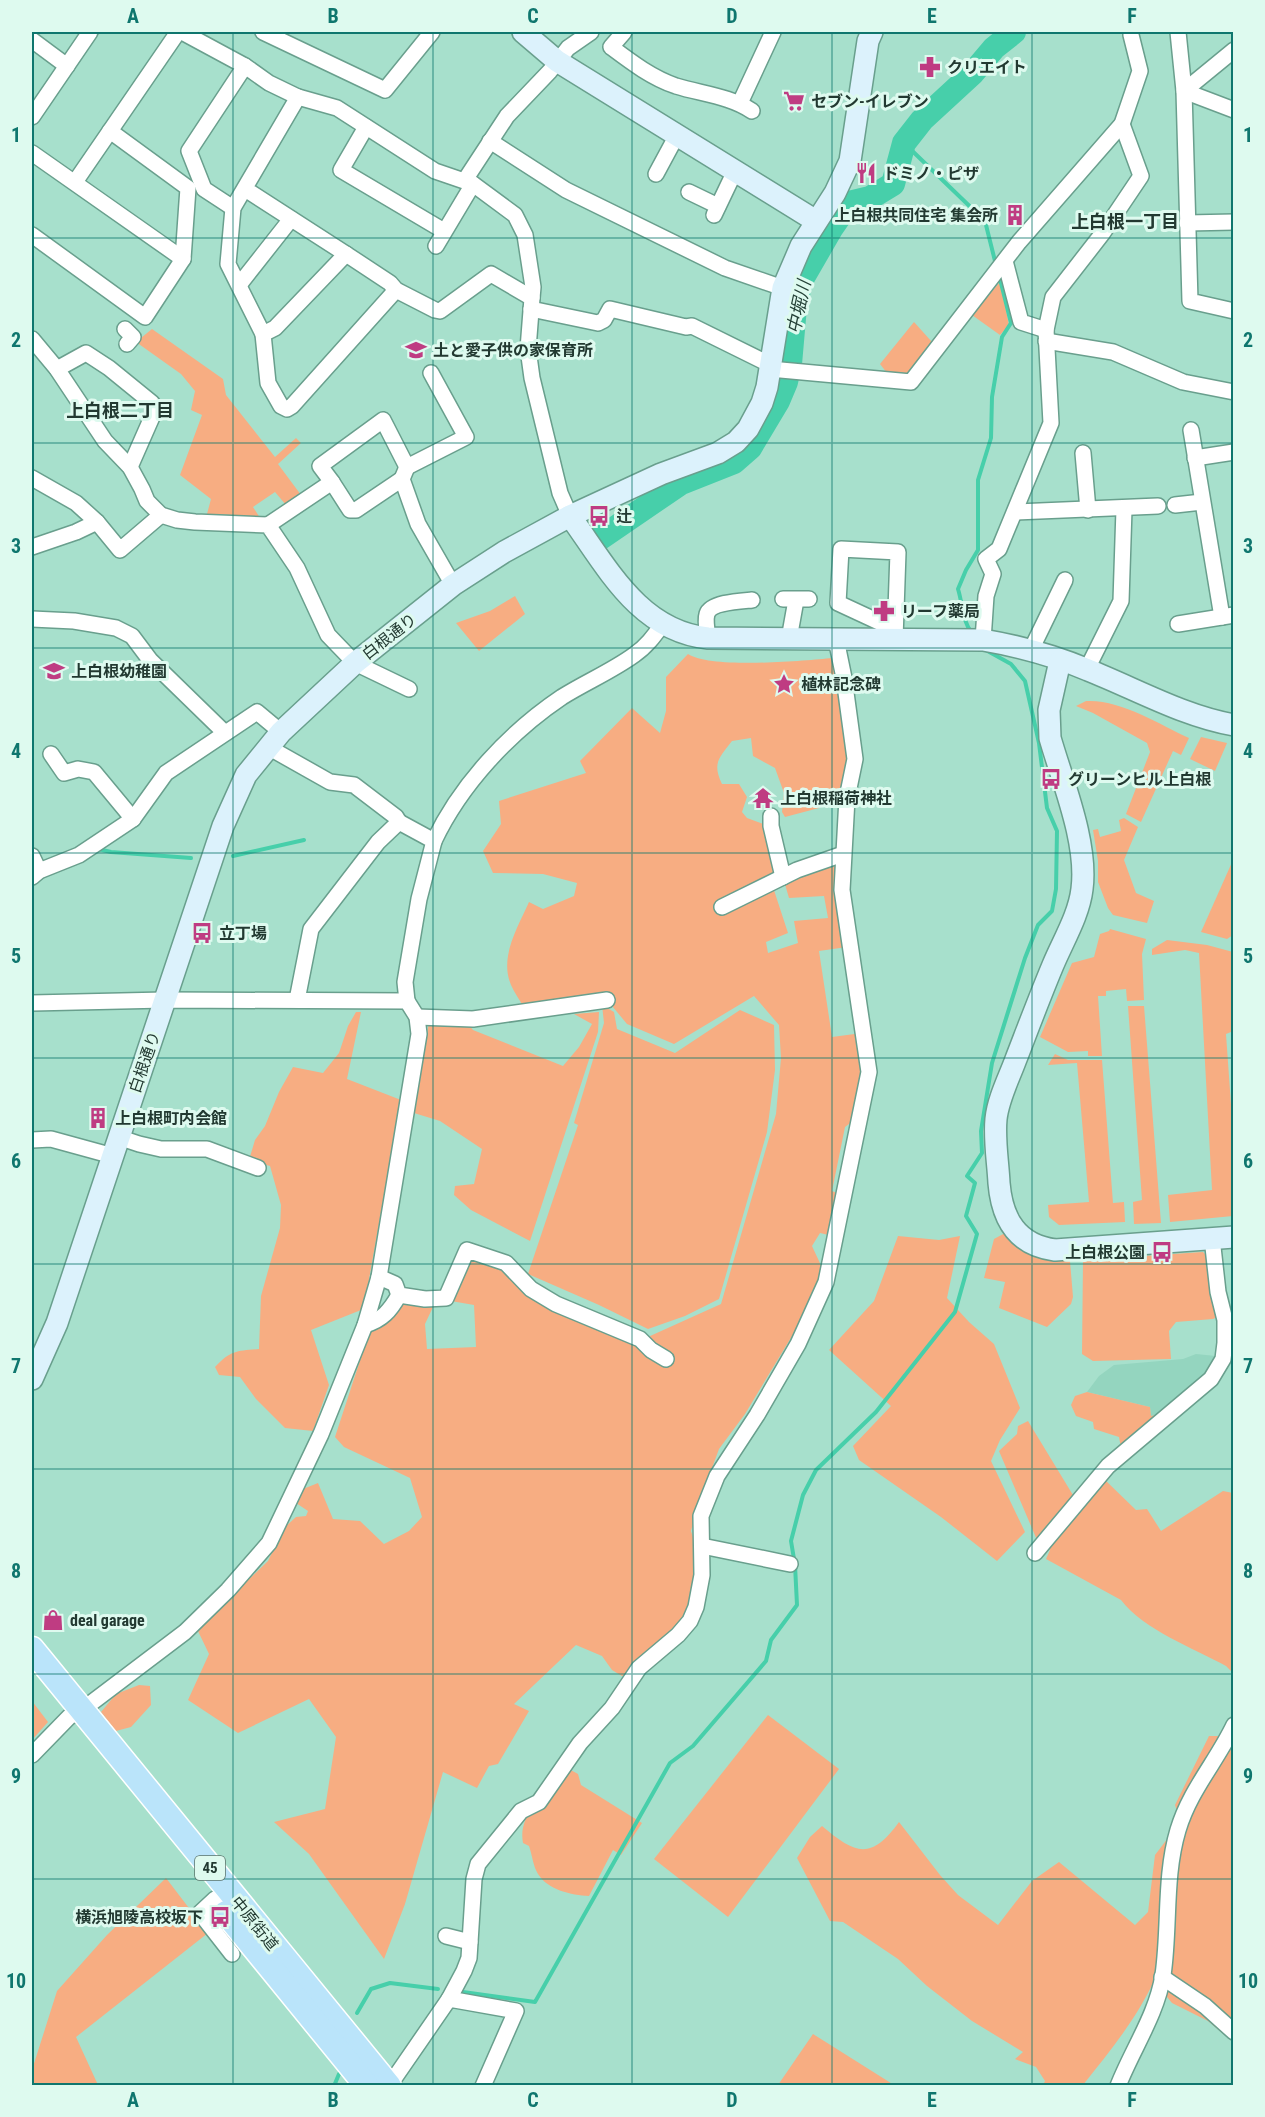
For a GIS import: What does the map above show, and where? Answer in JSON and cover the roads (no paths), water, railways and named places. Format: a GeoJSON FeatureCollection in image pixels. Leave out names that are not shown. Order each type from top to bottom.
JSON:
{"type":"FeatureCollection","features":[{"type":"Feature","properties":{"kind":"main road","name":"中原街道"},"geometry":{"type":"LineString","coordinates":[[32,1649],[76,1713],[216,1899],[367,2085]]}},
{"type":"Feature","properties":{"kind":"main road","name":"中原街道"},"geometry":{"type":"LineString","coordinates":[[32,1672],[76,1713],[389,2085]]}},
{"type":"Feature","properties":{"kind":"street"},"geometry":{"type":"LineString","coordinates":[[32,117],[90,32]]}},
{"type":"Feature","properties":{"kind":"street"},"geometry":{"type":"LineString","coordinates":[[75,182],[180,32],[245,66],[268,83],[298,97],[337,108],[435,171],[469,182],[515,215],[525,235],[533,287],[528,348],[532,378],[560,493],[570,516],[626,592],[642,610],[662,625],[685,634],[708,638],[836,639],[895,634],[983,640],[1087,669],[1198,717],[1233,725]]}},
{"type":"Feature","properties":{"kind":"street"},"geometry":{"type":"LineString","coordinates":[[263,32],[384,90],[427,33]]}},
{"type":"Feature","properties":{"kind":"street"},"geometry":{"type":"LineString","coordinates":[[523,32],[556,61],[816,221]]}},
{"type":"Feature","properties":{"kind":"street"},"geometry":{"type":"LineString","coordinates":[[436,246],[490,141],[507,116],[550,71],[568,48],[591,32]]}},
{"type":"Feature","properties":{"kind":"street"},"geometry":{"type":"LineString","coordinates":[[624,32],[611,47],[636,66],[675,86],[746,107],[773,32]]}},
{"type":"Feature","properties":{"kind":"street","name":"白根通り"},"geometry":{"type":"LineString","coordinates":[[32,1379],[57,1323],[223,826],[246,775],[274,739],[355,663],[453,585],[504,552],[570,516],[661,474],[718,453],[736,442],[748,429],[762,404],[771,367],[783,288],[796,256],[835,193],[850,161],[868,40],[872,32]]}},
{"type":"Feature","properties":{"kind":"street"},"geometry":{"type":"LineString","coordinates":[[245,189],[390,283],[396,290],[435,310],[440,311],[491,274],[532,304],[598,323],[603,320],[610,309],[686,327],[692,326],[771,367],[910,382],[1019,242],[1122,124],[1140,71],[1131,32]]}},
{"type":"Feature","properties":{"kind":"street"},"geometry":{"type":"LineString","coordinates":[[1178,32],[1184,91],[1190,301],[1233,311]]}},
{"type":"Feature","properties":{"kind":"street"},"geometry":{"type":"LineString","coordinates":[[32,40],[67,66]]}},
{"type":"Feature","properties":{"kind":"street"},"geometry":{"type":"LineString","coordinates":[[1184,91],[1233,50]]}},
{"type":"Feature","properties":{"kind":"street"},"geometry":{"type":"LineString","coordinates":[[233,208],[204,189],[189,151],[245,66]]}},
{"type":"Feature","properties":{"kind":"street"},"geometry":{"type":"LineString","coordinates":[[1184,91],[1233,110]]}},
{"type":"Feature","properties":{"kind":"street"},"geometry":{"type":"LineString","coordinates":[[298,97],[233,208],[228,264],[263,334],[268,383],[281,406],[287,408],[292,406],[396,290]]}},
{"type":"Feature","properties":{"kind":"street"},"geometry":{"type":"LineString","coordinates":[[983,640],[986,596],[993,574],[986,559],[999,549],[1051,423],[1046,336],[1053,297],[1102,234],[1140,176],[1122,124]]}},
{"type":"Feature","properties":{"kind":"street"},"geometry":{"type":"LineString","coordinates":[[366,127],[341,170],[444,231]]}},
{"type":"Feature","properties":{"kind":"street"},"geometry":{"type":"LineString","coordinates":[[32,235],[81,280],[145,317],[183,259],[188,188],[110,132]]}},
{"type":"Feature","properties":{"kind":"street"},"geometry":{"type":"LineString","coordinates":[[656,174],[677,135]]}},
{"type":"Feature","properties":{"kind":"street"},"geometry":{"type":"LineString","coordinates":[[490,141],[566,190],[724,268],[783,288]]}},
{"type":"Feature","properties":{"kind":"street"},"geometry":{"type":"LineString","coordinates":[[32,153],[183,259]]}},
{"type":"Feature","properties":{"kind":"street"},"geometry":{"type":"LineString","coordinates":[[689,192],[716,210],[735,171]]}},
{"type":"Feature","properties":{"kind":"street"},"geometry":{"type":"LineString","coordinates":[[239,285],[291,219]]}},
{"type":"Feature","properties":{"kind":"street"},"geometry":{"type":"LineString","coordinates":[[1186,223],[1233,222]]}},
{"type":"Feature","properties":{"kind":"street"},"geometry":{"type":"LineString","coordinates":[[263,334],[275,328],[346,254]]}},
{"type":"Feature","properties":{"kind":"street"},"geometry":{"type":"LineString","coordinates":[[1005,261],[1021,322],[1046,336],[1113,352],[1183,382],[1233,392]]}},
{"type":"Feature","properties":{"kind":"street"},"geometry":{"type":"LineString","coordinates":[[32,339],[57,369],[105,441],[129,467],[147,501],[161,514],[177,520],[195,522],[268,525],[332,482]]}},
{"type":"Feature","properties":{"kind":"street"},"geometry":{"type":"LineString","coordinates":[[57,369],[86,353],[112,364],[152,403],[152,417],[129,467]]}},
{"type":"Feature","properties":{"kind":"street"},"geometry":{"type":"LineString","coordinates":[[431,373],[466,437],[405,473],[356,510],[350,510],[320,466],[383,420],[405,473],[418,524],[453,585]]}},
{"type":"Feature","properties":{"kind":"street"},"geometry":{"type":"LineString","coordinates":[[1178,624],[1228,616],[1202,502],[1191,430]]}},
{"type":"Feature","properties":{"kind":"street"},"geometry":{"type":"LineString","coordinates":[[1195,458],[1233,452]]}},
{"type":"Feature","properties":{"kind":"street"},"geometry":{"type":"LineString","coordinates":[[1083,453],[1088,510]]}},
{"type":"Feature","properties":{"kind":"street"},"geometry":{"type":"LineString","coordinates":[[32,478],[76,503],[97,522],[120,550],[161,514]]}},
{"type":"Feature","properties":{"kind":"street"},"geometry":{"type":"LineString","coordinates":[[1175,505],[1202,502]]}},
{"type":"Feature","properties":{"kind":"street"},"geometry":{"type":"LineString","coordinates":[[1015,513],[1158,506]]}},
{"type":"Feature","properties":{"kind":"street"},"geometry":{"type":"LineString","coordinates":[[1087,669],[1121,601],[1124,509]]}},
{"type":"Feature","properties":{"kind":"street"},"geometry":{"type":"LineString","coordinates":[[32,547],[97,522]]}},
{"type":"Feature","properties":{"kind":"street"},"geometry":{"type":"LineString","coordinates":[[268,525],[297,568],[328,635],[355,663],[409,688]]}},
{"type":"Feature","properties":{"kind":"street"},"geometry":{"type":"LineString","coordinates":[[841,549],[898,552],[895,634],[838,603],[841,549]]}},
{"type":"Feature","properties":{"kind":"street"},"geometry":{"type":"LineString","coordinates":[[1030,652],[1065,580]]}},
{"type":"Feature","properties":{"kind":"street"},"geometry":{"type":"LineString","coordinates":[[708,638],[707,614],[710,609],[745,596]]}},
{"type":"Feature","properties":{"kind":"street"},"geometry":{"type":"LineString","coordinates":[[789,639],[796,599]]}},
{"type":"Feature","properties":{"kind":"street"},"geometry":{"type":"LineString","coordinates":[[32,619],[74,621],[116,628],[132,636],[150,660],[225,734]]}},
{"type":"Feature","properties":{"kind":"street"},"geometry":{"type":"LineString","coordinates":[[32,1755],[76,1713],[185,1632],[228,1590],[269,1542],[321,1434],[365,1325],[379,1277],[419,1034],[417,1017],[408,1001],[405,982],[417,911],[434,841],[444,819],[483,766],[509,741],[563,697],[635,655],[662,625]]}},
{"type":"Feature","properties":{"kind":"street"},"geometry":{"type":"LineString","coordinates":[[389,2085],[449,1999],[464,1971],[469,1958],[474,1879],[478,1864],[521,1811],[539,1802],[580,1743],[612,1708],[639,1668],[678,1635],[690,1621],[696,1607],[702,1575],[701,1516],[717,1476],[757,1415],[798,1344],[826,1282],[869,1072],[842,890],[847,798],[855,759],[844,678],[836,639]]}},
{"type":"Feature","properties":{"kind":"street"},"geometry":{"type":"LineString","coordinates":[[1060,661],[1048,722],[1050,738],[1082,846],[1084,867],[1082,890],[999,1104],[995,1136],[1000,1197],[1004,1211],[1011,1224],[1030,1243],[1055,1250],[1233,1237]]}},
{"type":"Feature","properties":{"kind":"street"},"geometry":{"type":"LineString","coordinates":[[32,856],[35,874],[79,855],[133,819],[166,773],[257,712],[274,739],[330,782],[354,785],[396,817],[399,822],[434,841]]}},
{"type":"Feature","properties":{"kind":"street"},"geometry":{"type":"LineString","coordinates":[[51,754],[64,772],[78,769],[94,772],[133,819]]}},
{"type":"Feature","properties":{"kind":"street"},"geometry":{"type":"LineString","coordinates":[[771,816],[771,826],[783,877]]}},
{"type":"Feature","properties":{"kind":"street"},"geometry":{"type":"LineString","coordinates":[[297,1000],[311,929],[378,842],[399,822]]}},
{"type":"Feature","properties":{"kind":"street"},"geometry":{"type":"LineString","coordinates":[[722,907],[783,877],[843,854]]}},
{"type":"Feature","properties":{"kind":"street"},"geometry":{"type":"LineString","coordinates":[[417,1017],[473,1019],[607,1000]]}},
{"type":"Feature","properties":{"kind":"street"},"geometry":{"type":"LineString","coordinates":[[32,1002],[408,1001]]}},
{"type":"Feature","properties":{"kind":"street"},"geometry":{"type":"LineString","coordinates":[[32,1140],[51,1139],[116,1147],[139,1144],[161,1149],[207,1149],[258,1168]]}},
{"type":"Feature","properties":{"kind":"street"},"geometry":{"type":"LineString","coordinates":[[1035,1553],[1108,1466],[1211,1379],[1228,1359],[1225,1342],[1229,1320],[1218,1292],[1212,1238]]}},
{"type":"Feature","properties":{"kind":"street"},"geometry":{"type":"LineString","coordinates":[[399,1295],[425,1299],[446,1298],[467,1250],[506,1263],[531,1289],[556,1304],[639,1339],[666,1359]]}},
{"type":"Feature","properties":{"kind":"street"},"geometry":{"type":"LineString","coordinates":[[365,1325],[378,1322],[392,1308],[399,1295],[395,1284],[379,1277]]}},
{"type":"Feature","properties":{"kind":"street"},"geometry":{"type":"LineString","coordinates":[[702,1546],[790,1564]]}},
{"type":"Feature","properties":{"kind":"street"},"geometry":{"type":"LineString","coordinates":[[1118,2085],[1157,1999],[1162,1977],[1173,1852],[1178,1830],[1188,1801],[1233,1727]]}},
{"type":"Feature","properties":{"kind":"street"},"geometry":{"type":"LineString","coordinates":[[216,1899],[200,1912],[232,1954]]}},
{"type":"Feature","properties":{"kind":"street"},"geometry":{"type":"LineString","coordinates":[[446,1936],[470,1942]]}},
{"type":"Feature","properties":{"kind":"street"},"geometry":{"type":"LineString","coordinates":[[1162,1977],[1204,2006],[1233,2032]]}},
{"type":"Feature","properties":{"kind":"street"},"geometry":{"type":"LineString","coordinates":[[449,1999],[516,2010],[483,2085]]}},
{"type":"Feature","properties":{"kind":"waterway","name":"中堀川"},"geometry":{"type":"LineString","coordinates":[[599,539],[681,483],[734,462],[750,448],[778,401],[786,382],[790,364],[795,307],[801,281],[831,229],[849,203],[870,198],[893,184],[904,143],[922,120],[972,74],[994,48],[1014,32]]}},
{"type":"Feature","properties":{"kind":"waterway"},"geometry":{"type":"LineString","coordinates":[[904,143],[985,221],[996,265]]}},
{"type":"Feature","properties":{"kind":"waterway"},"geometry":{"type":"LineString","coordinates":[[972,633],[964,618],[958,589],[978,550],[978,480],[991,438],[992,397],[1002,337],[1011,323],[999,275]]}},
{"type":"Feature","properties":{"kind":"waterway"},"geometry":{"type":"LineString","coordinates":[[463,1992],[535,2002],[670,1763],[693,1746],[766,1661],[771,1640],[797,1605],[791,1541],[803,1495],[816,1470],[876,1412],[955,1312],[977,1234],[966,1216],[975,1183],[967,1176],[982,1153],[981,1131],[992,1063],[1025,958],[1038,925],[1052,911],[1056,889],[1057,831],[1047,808],[1039,743],[1025,681],[1011,664],[984,649]]}},
{"type":"Feature","properties":{"kind":"waterway"},"geometry":{"type":"LineString","coordinates":[[233,856],[304,840]]}},
{"type":"Feature","properties":{"kind":"waterway"},"geometry":{"type":"LineString","coordinates":[[98,849],[191,858]]}},
{"type":"Feature","properties":{"kind":"waterway"},"geometry":{"type":"LineString","coordinates":[[357,2013],[371,1989],[390,1983],[438,1989]]}},
{"type":"Feature","properties":{"kind":"waterway"},"geometry":{"type":"LineString","coordinates":[[334,2086],[339,2074]]}},
{"type":"Feature","properties":{"kind":"place","name":"クリエイト"},"geometry":{"type":"Point","coordinates":[930,67]}},
{"type":"Feature","properties":{"kind":"place","name":"セブン-イレブン"},"geometry":{"type":"Point","coordinates":[794,101]}},
{"type":"Feature","properties":{"kind":"place","name":"ドミノ・ピザ"},"geometry":{"type":"Point","coordinates":[866,173]}},
{"type":"Feature","properties":{"kind":"place","name":"上白根共同住宅 集会所"},"geometry":{"type":"Point","coordinates":[1015,215]}},
{"type":"Feature","properties":{"kind":"place","name":"土と愛子供の家保育所"},"geometry":{"type":"Point","coordinates":[416,350]}},
{"type":"Feature","properties":{"kind":"place","name":"辻"},"geometry":{"type":"Point","coordinates":[599,516]}},
{"type":"Feature","properties":{"kind":"place","name":"リーフ薬局"},"geometry":{"type":"Point","coordinates":[884,611]}},
{"type":"Feature","properties":{"kind":"place","name":"上白根幼稚園"},"geometry":{"type":"Point","coordinates":[54,671]}},
{"type":"Feature","properties":{"kind":"place","name":"植林記念碑"},"geometry":{"type":"Point","coordinates":[784,684]}},
{"type":"Feature","properties":{"kind":"place","name":"グリーンヒル上白根"},"geometry":{"type":"Point","coordinates":[1051,779]}},
{"type":"Feature","properties":{"kind":"place","name":"上白根稲荷神社"},"geometry":{"type":"Point","coordinates":[763,798]}},
{"type":"Feature","properties":{"kind":"place","name":"立丁場"},"geometry":{"type":"Point","coordinates":[202,933]}},
{"type":"Feature","properties":{"kind":"place","name":"上白根町内会館"},"geometry":{"type":"Point","coordinates":[98,1118]}},
{"type":"Feature","properties":{"kind":"place","name":"上白根公園"},"geometry":{"type":"Point","coordinates":[1162,1252]}},
{"type":"Feature","properties":{"kind":"place","name":"deal garage"},"geometry":{"type":"Point","coordinates":[53,1620]}},
{"type":"Feature","properties":{"kind":"place","name":"横浜旭陵高校坂下"},"geometry":{"type":"Point","coordinates":[220,1917]}},
{"type":"Feature","properties":{"kind":"district","name":"上白根一丁目"},"geometry":{"type":"Point","coordinates":[1125,222]}},
{"type":"Feature","properties":{"kind":"district","name":"上白根二丁目"},"geometry":{"type":"Point","coordinates":[120,411]}}]}
